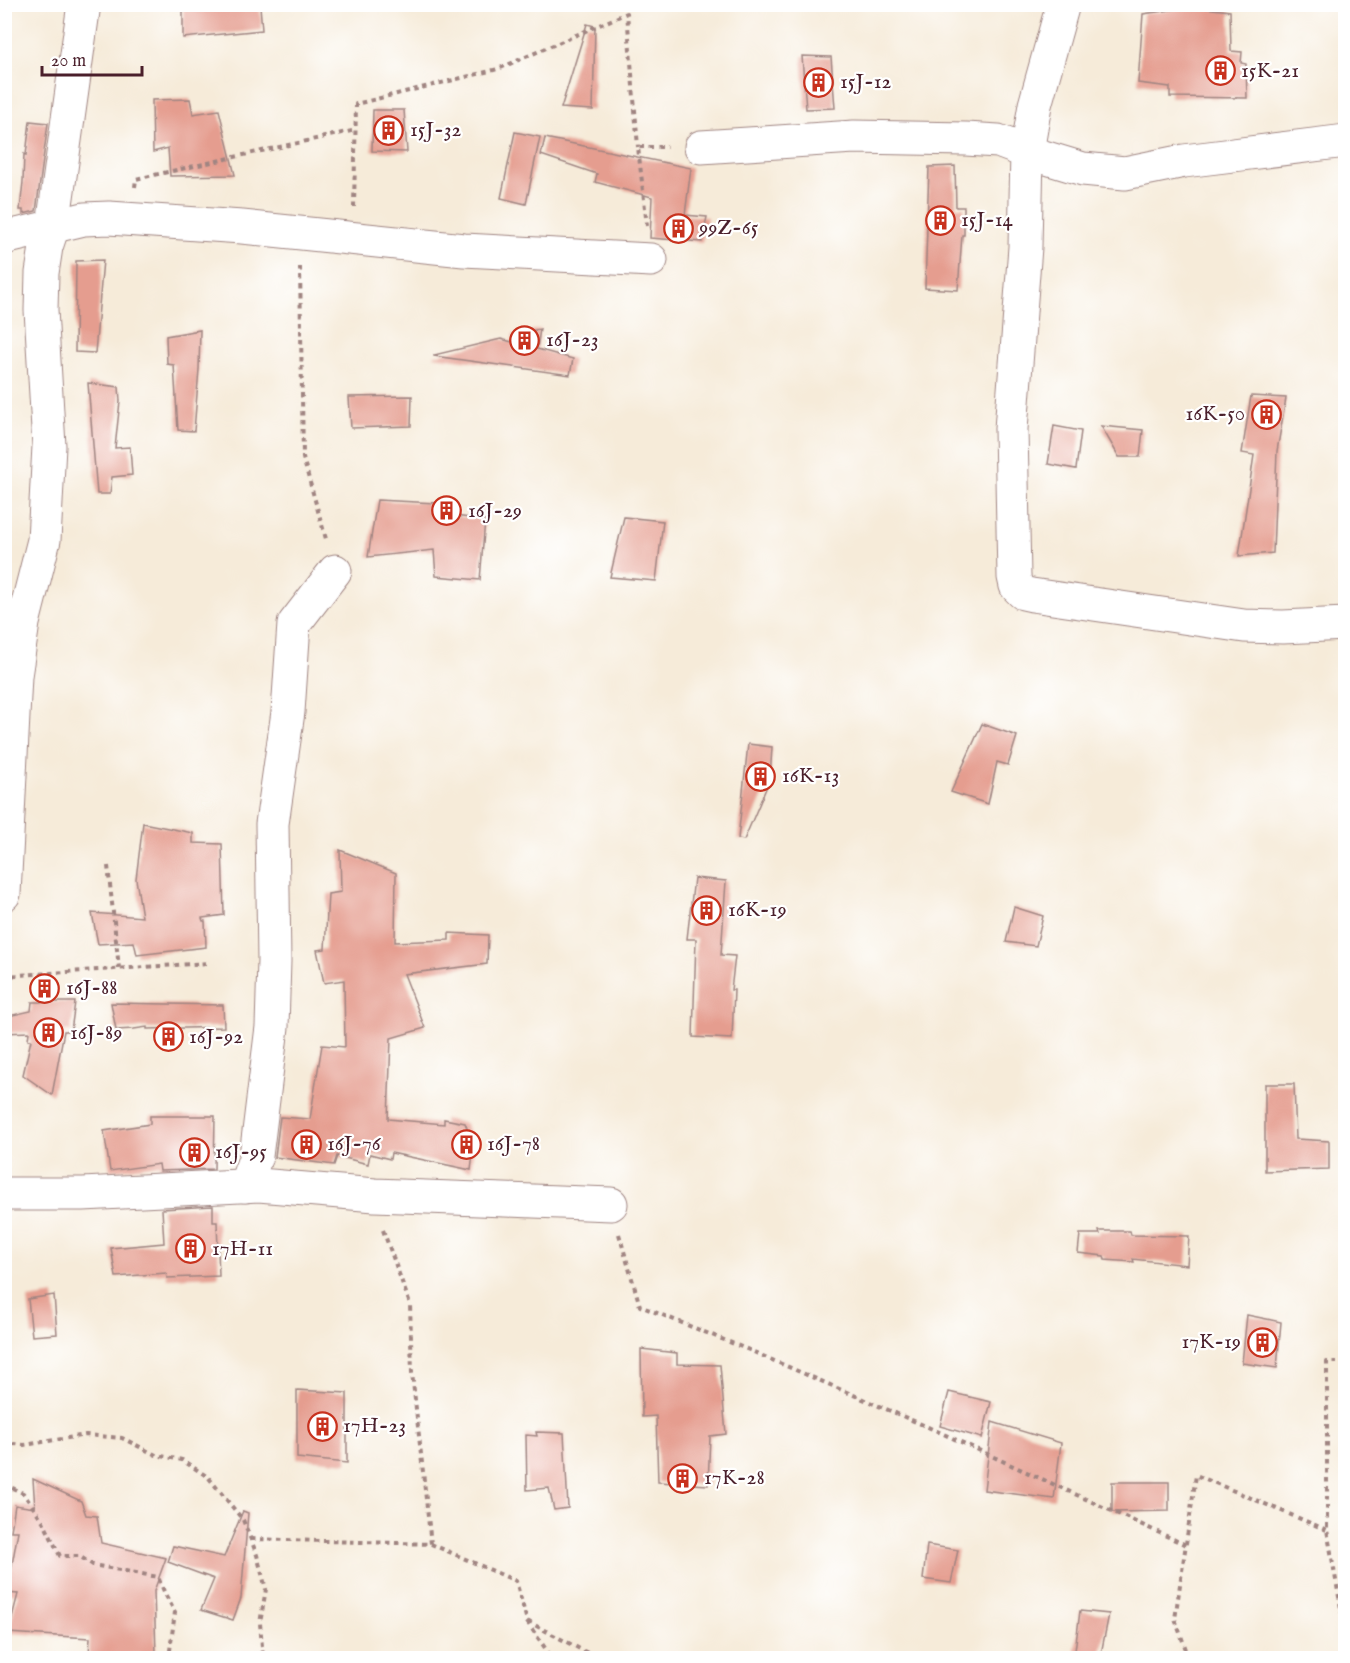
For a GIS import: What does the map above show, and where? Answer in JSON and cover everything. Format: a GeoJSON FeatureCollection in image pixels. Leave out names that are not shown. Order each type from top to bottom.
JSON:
{"type":"FeatureCollection","features":[{"type":"Feature","properties":{"kind":"street"},"geometry":{"type":"LineString","coordinates":[[4,894],[15,676],[23,623],[44,540],[49,446],[41,310],[42,273],[46,247],[53,226],[84,4]]}},
{"type":"Feature","properties":{"kind":"street"},"geometry":{"type":"LineString","coordinates":[[1062,4],[1035,105],[1027,153],[1025,247],[1011,429],[1013,563],[1016,586],[1023,593],[1032,595],[1244,626],[1346,624]]}},
{"type":"Feature","properties":{"kind":"street"},"geometry":{"type":"LineString","coordinates":[[702,147],[854,137],[966,139],[998,141],[1027,153],[1083,169],[1125,172],[1184,161],[1346,141]]}},
{"type":"Feature","properties":{"kind":"street"},"geometry":{"type":"LineString","coordinates":[[4,238],[84,219],[109,218],[242,227],[464,250],[651,260]]}},
{"type":"Feature","properties":{"kind":"street"},"geometry":{"type":"LineString","coordinates":[[245,1186],[256,1156],[272,1027],[274,961],[272,824],[288,712],[294,624],[335,571]]}},
{"type":"Feature","properties":{"kind":"street"},"geometry":{"type":"LineString","coordinates":[[4,1194],[83,1194],[259,1185],[375,1195],[611,1204]]}},
{"type":"Feature","properties":{"kind":"path"},"geometry":{"type":"LineString","coordinates":[[354,239],[356,104],[498,69],[627,12],[638,147],[651,260]]}},
{"type":"Feature","properties":{"kind":"path"},"geometry":{"type":"LineString","coordinates":[[133,220],[136,179],[356,130]]}},
{"type":"Feature","properties":{"kind":"path"},"geometry":{"type":"LineString","coordinates":[[638,147],[702,147]]}},
{"type":"Feature","properties":{"kind":"path"},"geometry":{"type":"LineString","coordinates":[[299,233],[303,458],[335,571]]}},
{"type":"Feature","properties":{"kind":"path"},"geometry":{"type":"LineString","coordinates":[[108,866],[119,968]]}},
{"type":"Feature","properties":{"kind":"path"},"geometry":{"type":"LineString","coordinates":[[4,976],[208,963]]}},
{"type":"Feature","properties":{"kind":"path"},"geometry":{"type":"LineString","coordinates":[[375,1195],[386,1241],[410,1304],[412,1373],[431,1544]]}},
{"type":"Feature","properties":{"kind":"path"},"geometry":{"type":"LineString","coordinates":[[611,1204],[640,1306],[937,1431],[1186,1545]]}},
{"type":"Feature","properties":{"kind":"path"},"geometry":{"type":"LineString","coordinates":[[1346,1362],[1327,1362],[1327,1530],[1346,1636]]}},
{"type":"Feature","properties":{"kind":"path"},"geometry":{"type":"LineString","coordinates":[[4,1443],[24,1445],[86,1435],[122,1437],[156,1455],[182,1460],[208,1477],[243,1520],[257,1556],[266,1589],[260,1623],[263,1659]]}},
{"type":"Feature","properties":{"kind":"path"},"geometry":{"type":"LineString","coordinates":[[1189,1659],[1174,1619],[1196,1475],[1327,1530]]}},
{"type":"Feature","properties":{"kind":"path"},"geometry":{"type":"LineString","coordinates":[[4,1484],[23,1492],[43,1521],[60,1556],[79,1556],[93,1565],[158,1577],[175,1612],[170,1659]]}},
{"type":"Feature","properties":{"kind":"path"},"geometry":{"type":"LineString","coordinates":[[250,1539],[431,1544],[516,1581],[527,1621],[552,1659]]}},
{"type":"Feature","properties":{"kind":"path"},"geometry":{"type":"LineString","coordinates":[[527,1621],[597,1659]]}},
{"type":"Feature","properties":{"kind":"building"},"geometry":{"type":"Polygon","coordinates":[[[183,5],[260,6],[262,30],[183,38],[183,5]]]}},
{"type":"Feature","properties":{"kind":"building"},"geometry":{"type":"Polygon","coordinates":[[[1177,5],[1230,11],[1231,51],[1242,52],[1241,63],[1246,64],[1247,98],[1170,97],[1170,87],[1138,83],[1143,14],[1177,9],[1177,5]]]}},
{"type":"Feature","properties":{"kind":"building"},"geometry":{"type":"Polygon","coordinates":[[[587,24],[595,26],[593,110],[561,108],[587,24]]]}},
{"type":"Feature","properties":{"kind":"building","name":"15J-12"},"geometry":{"type":"Polygon","coordinates":[[[802,56],[831,57],[835,108],[806,109],[802,56]]]}},
{"type":"Feature","properties":{"kind":"building"},"geometry":{"type":"Polygon","coordinates":[[[190,99],[193,114],[219,110],[235,175],[170,176],[168,148],[153,152],[152,100],[190,99]]]}},
{"type":"Feature","properties":{"kind":"building","name":"15J-32"},"geometry":{"type":"Polygon","coordinates":[[[373,110],[404,110],[407,152],[372,151],[373,110]]]}},
{"type":"Feature","properties":{"kind":"building"},"geometry":{"type":"Polygon","coordinates":[[[30,121],[48,123],[36,211],[23,214],[23,210],[20,210],[24,154],[26,155],[30,121]]]}},
{"type":"Feature","properties":{"kind":"building"},"geometry":{"type":"Polygon","coordinates":[[[515,132],[540,137],[526,204],[501,198],[515,132]]]}},
{"type":"Feature","properties":{"kind":"building"},"geometry":{"type":"Polygon","coordinates":[[[545,138],[691,168],[685,215],[707,217],[702,242],[650,238],[652,197],[595,182],[597,174],[541,155],[545,138]]]}},
{"type":"Feature","properties":{"kind":"building"},"geometry":{"type":"Polygon","coordinates":[[[955,166],[956,207],[964,207],[964,235],[962,235],[958,290],[925,288],[929,167],[955,166]]]}},
{"type":"Feature","properties":{"kind":"building"},"geometry":{"type":"Polygon","coordinates":[[[103,260],[95,353],[75,352],[76,261],[103,260]]]}},
{"type":"Feature","properties":{"kind":"building"},"geometry":{"type":"Polygon","coordinates":[[[540,329],[537,349],[573,359],[570,375],[434,356],[501,339],[512,342],[513,335],[540,329]]]}},
{"type":"Feature","properties":{"kind":"building"},"geometry":{"type":"Polygon","coordinates":[[[200,330],[194,431],[178,430],[174,365],[167,364],[166,336],[200,330]]]}},
{"type":"Feature","properties":{"kind":"building"},"geometry":{"type":"Polygon","coordinates":[[[88,383],[119,387],[120,401],[115,448],[130,447],[132,475],[112,477],[110,494],[97,494],[88,383]]]}},
{"type":"Feature","properties":{"kind":"building"},"geometry":{"type":"Polygon","coordinates":[[[412,396],[411,426],[351,428],[349,397],[412,396]]]}},
{"type":"Feature","properties":{"kind":"building"},"geometry":{"type":"Polygon","coordinates":[[[1251,396],[1286,398],[1277,451],[1273,553],[1239,556],[1254,455],[1242,453],[1251,396]]]}},
{"type":"Feature","properties":{"kind":"building"},"geometry":{"type":"Polygon","coordinates":[[[1054,426],[1081,431],[1076,469],[1048,464],[1054,426]]]}},
{"type":"Feature","properties":{"kind":"building"},"geometry":{"type":"Polygon","coordinates":[[[1101,426],[1143,430],[1140,457],[1119,457],[1101,426]]]}},
{"type":"Feature","properties":{"kind":"building"},"geometry":{"type":"Polygon","coordinates":[[[377,500],[455,504],[455,516],[485,520],[480,580],[436,576],[434,550],[368,557],[377,500]]]}},
{"type":"Feature","properties":{"kind":"building"},"geometry":{"type":"Polygon","coordinates":[[[624,517],[663,521],[656,581],[610,577],[624,517]]]}},
{"type":"Feature","properties":{"kind":"building"},"geometry":{"type":"Polygon","coordinates":[[[982,724],[1017,736],[1008,765],[997,762],[988,804],[951,792],[982,724]]]}},
{"type":"Feature","properties":{"kind":"building"},"geometry":{"type":"Polygon","coordinates":[[[748,744],[772,747],[770,779],[744,840],[738,839],[748,744]]]}},
{"type":"Feature","properties":{"kind":"building"},"geometry":{"type":"Polygon","coordinates":[[[143,823],[193,833],[193,843],[222,844],[224,915],[202,918],[205,921],[206,947],[137,955],[134,942],[98,944],[92,913],[142,917],[136,879],[143,823]]]}},
{"type":"Feature","properties":{"kind":"building"},"geometry":{"type":"Polygon","coordinates":[[[340,850],[396,873],[395,942],[449,940],[449,933],[488,935],[487,964],[404,974],[425,1028],[391,1038],[388,1119],[444,1124],[444,1119],[465,1123],[474,1146],[471,1170],[391,1153],[390,1159],[370,1154],[368,1164],[337,1156],[334,1165],[275,1157],[280,1117],[310,1119],[322,1045],[345,1047],[344,980],[324,983],[317,950],[325,949],[328,894],[341,892],[340,850]]]}},
{"type":"Feature","properties":{"kind":"building"},"geometry":{"type":"Polygon","coordinates":[[[694,878],[726,881],[721,955],[735,956],[731,990],[734,990],[732,1039],[693,1037],[696,939],[687,939],[694,878]]]}},
{"type":"Feature","properties":{"kind":"building"},"geometry":{"type":"Polygon","coordinates":[[[1014,907],[1043,916],[1036,946],[1006,942],[1014,907]]]}},
{"type":"Feature","properties":{"kind":"building"},"geometry":{"type":"Polygon","coordinates":[[[32,1002],[75,1002],[71,1031],[64,1031],[52,1095],[23,1075],[31,1040],[28,1040],[29,1032],[4,1033],[4,1017],[31,1011],[32,1002]]]}},
{"type":"Feature","properties":{"kind":"building"},"geometry":{"type":"Polygon","coordinates":[[[111,1003],[223,1005],[224,1027],[147,1029],[147,1027],[116,1030],[111,1003]]]}},
{"type":"Feature","properties":{"kind":"building"},"geometry":{"type":"Polygon","coordinates":[[[1265,1084],[1294,1084],[1296,1139],[1329,1141],[1329,1169],[1265,1171],[1265,1084]]]}},
{"type":"Feature","properties":{"kind":"building"},"geometry":{"type":"Polygon","coordinates":[[[150,1116],[215,1116],[214,1169],[160,1171],[159,1164],[110,1171],[104,1131],[150,1124],[150,1116]]]}},
{"type":"Feature","properties":{"kind":"building","name":"17H-11"},"geometry":{"type":"Polygon","coordinates":[[[213,1206],[213,1222],[217,1222],[219,1276],[167,1278],[166,1273],[116,1277],[111,1248],[164,1243],[162,1209],[213,1206]]]}},
{"type":"Feature","properties":{"kind":"building"},"geometry":{"type":"Polygon","coordinates":[[[1099,1231],[1130,1231],[1131,1235],[1189,1236],[1187,1265],[1133,1259],[1134,1262],[1105,1260],[1104,1256],[1078,1253],[1080,1234],[1100,1234],[1099,1231]]]}},
{"type":"Feature","properties":{"kind":"building"},"geometry":{"type":"Polygon","coordinates":[[[54,1295],[57,1334],[32,1336],[28,1299],[54,1295]]]}},
{"type":"Feature","properties":{"kind":"building","name":"17K-19"},"geometry":{"type":"Polygon","coordinates":[[[1247,1315],[1281,1322],[1277,1368],[1242,1363],[1247,1315]]]}},
{"type":"Feature","properties":{"kind":"building"},"geometry":{"type":"Polygon","coordinates":[[[641,1349],[677,1353],[677,1364],[720,1365],[726,1434],[710,1436],[708,1485],[658,1482],[656,1416],[642,1417],[641,1349]]]}},
{"type":"Feature","properties":{"kind":"building","name":"17H-23"},"geometry":{"type":"Polygon","coordinates":[[[297,1390],[347,1393],[347,1463],[297,1458],[297,1390]]]}},
{"type":"Feature","properties":{"kind":"building"},"geometry":{"type":"Polygon","coordinates":[[[949,1392],[991,1402],[982,1438],[940,1426],[949,1392]]]}},
{"type":"Feature","properties":{"kind":"building"},"geometry":{"type":"Polygon","coordinates":[[[992,1422],[1061,1443],[1054,1499],[984,1490],[992,1422]]]}},
{"type":"Feature","properties":{"kind":"building"},"geometry":{"type":"Polygon","coordinates":[[[536,1432],[564,1433],[568,1508],[554,1510],[549,1488],[527,1490],[526,1435],[537,1436],[536,1432]]]}},
{"type":"Feature","properties":{"kind":"building"},"geometry":{"type":"Polygon","coordinates":[[[33,1479],[81,1501],[86,1515],[97,1516],[101,1543],[166,1558],[154,1591],[156,1654],[129,1654],[129,1658],[89,1655],[90,1638],[8,1633],[18,1594],[7,1593],[18,1531],[11,1531],[15,1505],[35,1508],[33,1479]]]}},
{"type":"Feature","properties":{"kind":"building"},"geometry":{"type":"Polygon","coordinates":[[[1112,1482],[1169,1482],[1169,1511],[1112,1512],[1112,1482]]]}},
{"type":"Feature","properties":{"kind":"building"},"geometry":{"type":"Polygon","coordinates":[[[243,1511],[248,1513],[241,1598],[233,1620],[201,1610],[214,1579],[168,1562],[173,1546],[224,1557],[243,1511]]]}},
{"type":"Feature","properties":{"kind":"building"},"geometry":{"type":"Polygon","coordinates":[[[927,1545],[958,1550],[951,1583],[923,1579],[927,1545]]]}},
{"type":"Feature","properties":{"kind":"building"},"geometry":{"type":"Polygon","coordinates":[[[1080,1611],[1109,1614],[1100,1659],[1074,1659],[1080,1611]]]}},
{"type":"Feature","properties":{"kind":"place","name":"15K-21"},"geometry":{"type":"Point","coordinates":[1220,71]}},
{"type":"Feature","properties":{"kind":"place","name":"15J-12"},"geometry":{"type":"Point","coordinates":[819,82]}},
{"type":"Feature","properties":{"kind":"place","name":"15J-32"},"geometry":{"type":"Point","coordinates":[389,130]}},
{"type":"Feature","properties":{"kind":"place","name":"15J-14"},"geometry":{"type":"Point","coordinates":[940,220]}},
{"type":"Feature","properties":{"kind":"place","name":"99Z-65"},"geometry":{"type":"Point","coordinates":[678,228]}},
{"type":"Feature","properties":{"kind":"place","name":"16J-23"},"geometry":{"type":"Point","coordinates":[525,340]}},
{"type":"Feature","properties":{"kind":"place","name":"16K-50"},"geometry":{"type":"Point","coordinates":[1266,414]}},
{"type":"Feature","properties":{"kind":"place","name":"16J-29"},"geometry":{"type":"Point","coordinates":[447,511]}},
{"type":"Feature","properties":{"kind":"place","name":"16K-13"},"geometry":{"type":"Point","coordinates":[761,776]}},
{"type":"Feature","properties":{"kind":"place","name":"16K-19"},"geometry":{"type":"Point","coordinates":[707,910]}},
{"type":"Feature","properties":{"kind":"place","name":"16J-88"},"geometry":{"type":"Point","coordinates":[45,988]}},
{"type":"Feature","properties":{"kind":"place","name":"16J-89"},"geometry":{"type":"Point","coordinates":[49,1033]}},
{"type":"Feature","properties":{"kind":"place","name":"16J-92"},"geometry":{"type":"Point","coordinates":[168,1037]}},
{"type":"Feature","properties":{"kind":"place","name":"16J-76"},"geometry":{"type":"Point","coordinates":[306,1144]}},
{"type":"Feature","properties":{"kind":"place","name":"16J-78"},"geometry":{"type":"Point","coordinates":[466,1144]}},
{"type":"Feature","properties":{"kind":"place","name":"16J-95"},"geometry":{"type":"Point","coordinates":[194,1152]}},
{"type":"Feature","properties":{"kind":"place","name":"17H-11"},"geometry":{"type":"Point","coordinates":[191,1249]}},
{"type":"Feature","properties":{"kind":"place","name":"17K-19"},"geometry":{"type":"Point","coordinates":[1262,1342]}},
{"type":"Feature","properties":{"kind":"place","name":"17H-23"},"geometry":{"type":"Point","coordinates":[322,1426]}},
{"type":"Feature","properties":{"kind":"place","name":"17K-28"},"geometry":{"type":"Point","coordinates":[683,1478]}}]}
